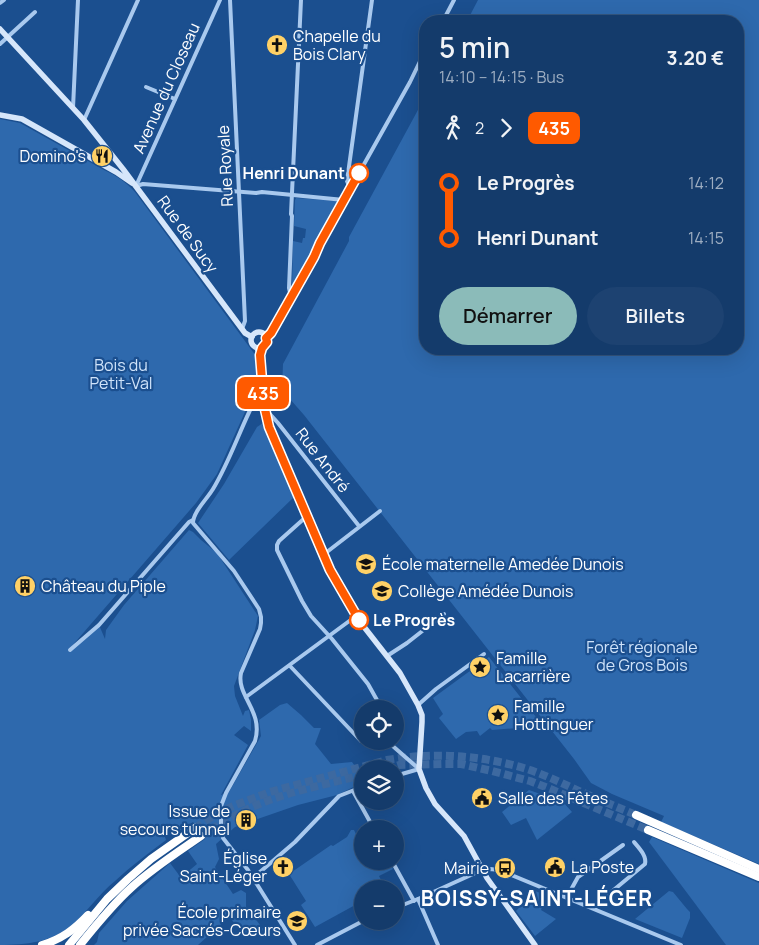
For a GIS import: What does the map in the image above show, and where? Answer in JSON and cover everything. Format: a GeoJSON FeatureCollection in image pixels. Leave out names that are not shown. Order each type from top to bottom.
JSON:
{"type":"FeatureCollection","features":[{"type":"Feature","properties":{"kind":"highway"},"geometry":{"type":"LineString","coordinates":[[636,815],[759,869]]}},
{"type":"Feature","properties":{"kind":"highway"},"geometry":{"type":"LineString","coordinates":[[69,945],[107,899],[151,859],[195,828]]}},
{"type":"Feature","properties":{"kind":"highway"},"geometry":{"type":"LineString","coordinates":[[648,830],[759,877]]}},
{"type":"Feature","properties":{"kind":"highway"},"geometry":{"type":"LineString","coordinates":[[80,945],[99,921],[132,888],[160,865],[201,836]]}},
{"type":"Feature","properties":{"kind":"highway"},"geometry":{"type":"LineString","coordinates":[[42,945],[60,939],[107,899]]}},
{"type":"Feature","properties":{"kind":"main road","name":"Rue de Sucy"},"geometry":{"type":"LineString","coordinates":[[0,29],[84,120],[136,186],[242,329],[252,337]]}},
{"type":"Feature","properties":{"kind":"main road"},"geometry":{"type":"LineString","coordinates":[[0,115],[22,119],[116,172],[136,186]]}},
{"type":"Feature","properties":{"kind":"main road"},"geometry":{"type":"LineString","coordinates":[[113,157],[116,172]]}},
{"type":"Feature","properties":{"kind":"main road"},"geometry":{"type":"LineString","coordinates":[[104,165],[114,165],[123,169]]}},
{"type":"Feature","properties":{"kind":"main road"},"geometry":{"type":"LineString","coordinates":[[256,333],[263,334],[266,338],[266,344],[260,348],[252,344],[252,337],[256,333]]}},
{"type":"Feature","properties":{"kind":"main road"},"geometry":{"type":"LineString","coordinates":[[260,348],[265,412],[275,441],[323,555],[335,580],[365,628],[400,672],[418,704],[422,715],[419,769],[426,788],[433,801],[464,836],[482,870],[535,945]]}},
{"type":"Feature","properties":{"kind":"street"},"geometry":{"type":"LineString","coordinates":[[0,3],[4,0]]}},
{"type":"Feature","properties":{"kind":"street"},"geometry":{"type":"LineString","coordinates":[[73,108],[78,0]]}},
{"type":"Feature","properties":{"kind":"street"},"geometry":{"type":"LineString","coordinates":[[84,120],[138,0]]}},
{"type":"Feature","properties":{"kind":"street","name":"Avenue du Closeau"},"geometry":{"type":"LineString","coordinates":[[136,186],[220,0]]}},
{"type":"Feature","properties":{"kind":"street","name":"Rue Royale"},"geometry":{"type":"LineString","coordinates":[[230,0],[245,321],[242,329]]}},
{"type":"Feature","properties":{"kind":"street"},"geometry":{"type":"LineString","coordinates":[[291,298],[289,288],[292,195],[301,0]]}},
{"type":"Feature","properties":{"kind":"street"},"geometry":{"type":"LineString","coordinates":[[352,187],[349,186],[348,182],[372,0]]}},
{"type":"Feature","properties":{"kind":"street"},"geometry":{"type":"LineString","coordinates":[[445,15],[454,0]]}},
{"type":"Feature","properties":{"kind":"street"},"geometry":{"type":"LineString","coordinates":[[0,44],[35,12]]}},
{"type":"Feature","properties":{"kind":"street"},"geometry":{"type":"LineString","coordinates":[[266,338],[271,333],[314,257],[419,63]]}},
{"type":"Feature","properties":{"kind":"street"},"geometry":{"type":"LineString","coordinates":[[146,87],[175,99]]}},
{"type":"Feature","properties":{"kind":"street"},"geometry":{"type":"LineString","coordinates":[[136,186],[143,184],[262,192],[344,200]]}},
{"type":"Feature","properties":{"kind":"street"},"geometry":{"type":"LineString","coordinates":[[263,391],[255,400],[220,477],[194,515],[193,523],[234,571],[259,609],[261,617],[260,629],[240,679],[240,685],[256,720],[257,736],[221,806],[223,838],[253,878],[295,945]]}},
{"type":"Feature","properties":{"kind":"street"},"geometry":{"type":"LineString","coordinates":[[251,409],[264,405]]}},
{"type":"Feature","properties":{"kind":"street","name":"Rue André"},"geometry":{"type":"LineString","coordinates":[[265,412],[269,413],[278,423],[359,526]]}},
{"type":"Feature","properties":{"kind":"street"},"geometry":{"type":"LineString","coordinates":[[323,555],[380,511]]}},
{"type":"Feature","properties":{"kind":"street"},"geometry":{"type":"LineString","coordinates":[[307,516],[279,542],[277,550],[311,616],[368,684],[377,700]]}},
{"type":"Feature","properties":{"kind":"street"},"geometry":{"type":"LineString","coordinates":[[70,650],[99,625],[187,524],[193,520]]}},
{"type":"Feature","properties":{"kind":"street"},"geometry":{"type":"LineString","coordinates":[[387,656],[444,614]]}},
{"type":"Feature","properties":{"kind":"street"},"geometry":{"type":"LineString","coordinates":[[246,697],[352,619]]}},
{"type":"Feature","properties":{"kind":"street"},"geometry":{"type":"LineString","coordinates":[[418,704],[484,654]]}},
{"type":"Feature","properties":{"kind":"street"},"geometry":{"type":"LineString","coordinates":[[290,666],[354,734]]}},
{"type":"Feature","properties":{"kind":"street"},"geometry":{"type":"LineString","coordinates":[[397,750],[419,769]]}},
{"type":"Feature","properties":{"kind":"street"},"geometry":{"type":"LineString","coordinates":[[404,773],[419,769]]}},
{"type":"Feature","properties":{"kind":"street"},"geometry":{"type":"LineString","coordinates":[[253,878],[295,842],[339,796],[353,791],[369,820]]}},
{"type":"Feature","properties":{"kind":"street"},"geometry":{"type":"LineString","coordinates":[[594,909],[598,903],[645,864],[645,857],[634,842]]}},
{"type":"Feature","properties":{"kind":"street"},"geometry":{"type":"LineString","coordinates":[[567,897],[578,877],[624,845]]}},
{"type":"Feature","properties":{"kind":"street"},"geometry":{"type":"LineString","coordinates":[[398,870],[416,900],[438,945]]}},
{"type":"Feature","properties":{"kind":"street"},"geometry":{"type":"LineString","coordinates":[[404,905],[482,870],[499,870],[681,945]]}},
{"type":"Feature","properties":{"kind":"street"},"geometry":{"type":"LineString","coordinates":[[320,944],[354,926]]}},
{"type":"Feature","properties":{"kind":"green space","name":"Forêt régionale de Gros Bois"},"geometry":{"type":"Polygon","coordinates":[[[478,0],[759,0],[759,864],[661,822],[664,816],[591,783],[304,415],[282,390],[283,364],[419,108],[419,355],[744,355],[744,15],[470,15],[478,0]]]}},
{"type":"Feature","properties":{"kind":"green space","name":"Bois du Petit-Val"},"geometry":{"type":"Polygon","coordinates":[[[0,119],[20,123],[113,175],[132,188],[256,356],[259,364],[259,372],[249,403],[217,474],[196,503],[71,647],[99,625],[105,639],[106,630],[124,605],[189,530],[217,553],[258,616],[255,630],[234,686],[235,696],[243,716],[245,711],[249,710],[251,731],[244,726],[234,735],[248,745],[221,795],[229,792],[261,736],[259,720],[280,705],[287,703],[314,728],[321,728],[315,744],[331,764],[352,762],[354,765],[354,787],[337,795],[298,805],[235,827],[216,844],[219,859],[215,867],[233,894],[241,890],[246,893],[246,907],[264,930],[245,935],[229,917],[198,945],[94,945],[97,942],[99,933],[127,901],[170,863],[182,879],[197,864],[188,851],[205,839],[193,822],[177,832],[172,826],[163,831],[166,840],[121,875],[64,931],[38,941],[0,945],[0,119]]]}},
{"type":"Feature","properties":{"kind":"green space"},"geometry":{"type":"Polygon","coordinates":[[[296,198],[337,201],[339,204],[294,286],[292,286],[293,241],[302,243],[303,238],[305,238],[306,229],[294,226],[296,198]]]}},
{"type":"Feature","properties":{"kind":"green space"},"geometry":{"type":"Polygon","coordinates":[[[263,423],[295,496],[229,560],[198,523],[224,484],[257,427],[263,423]]]}},
{"type":"Feature","properties":{"kind":"green space"},"geometry":{"type":"Polygon","coordinates":[[[489,657],[543,726],[492,730],[490,728],[480,736],[477,731],[466,732],[456,739],[439,718],[443,714],[433,698],[489,657]]]}},
{"type":"Feature","properties":{"kind":"green space"},"geometry":{"type":"Polygon","coordinates":[[[529,790],[563,802],[572,812],[537,840],[526,818],[511,825],[502,812],[529,790]]]}},
{"type":"Feature","properties":{"kind":"green space"},"geometry":{"type":"Polygon","coordinates":[[[351,830],[354,830],[354,870],[391,870],[379,876],[381,880],[354,880],[354,906],[315,927],[301,905],[306,901],[289,874],[331,845],[333,846],[347,837],[351,830]]]}},
{"type":"Feature","properties":{"kind":"green space"},"geometry":{"type":"Polygon","coordinates":[[[652,837],[759,883],[759,945],[726,945],[649,842],[652,837]]]}},
{"type":"Feature","properties":{"kind":"green space"},"geometry":{"type":"Polygon","coordinates":[[[535,891],[546,895],[541,910],[556,919],[535,936],[516,911],[535,891]]]}},
{"type":"Feature","properties":{"kind":"green space"},"geometry":{"type":"Polygon","coordinates":[[[669,891],[673,892],[690,912],[690,918],[682,938],[635,919],[669,891]]]}},
{"type":"Feature","properties":{"kind":"tunnel"},"geometry":{"type":"LineString","coordinates":[[195,828],[233,806],[270,792],[387,760],[422,756],[457,756],[510,764],[547,776],[636,815]]}},
{"type":"Feature","properties":{"kind":"tunnel"},"geometry":{"type":"LineString","coordinates":[[404,765],[461,764],[530,781],[648,830]]}},
{"type":"Feature","properties":{"kind":"tunnel"},"geometry":{"type":"LineString","coordinates":[[201,836],[236,815],[262,803],[304,789],[354,777]]}},
{"type":"Feature","properties":{"kind":"bus line","name":"435"},"geometry":{"type":"LineString","coordinates":[[359,173],[297,288],[271,333],[266,338],[267,342],[262,348],[260,355],[264,405],[269,427],[330,570],[359,620]]}},
{"type":"Feature","properties":{"kind":"place","name":"Chapelle du Bois Clary"},"geometry":{"type":"Point","coordinates":[277,45]}},
{"type":"Feature","properties":{"kind":"place","name":"Domino's"},"geometry":{"type":"Point","coordinates":[102,156]}},
{"type":"Feature","properties":{"kind":"place","name":"Henri Dunant"},"geometry":{"type":"Point","coordinates":[359,173]}},
{"type":"Feature","properties":{"kind":"place","name":"École maternelle Amedée Dunois"},"geometry":{"type":"Point","coordinates":[366,564]}},
{"type":"Feature","properties":{"kind":"place","name":"Château du Piple"},"geometry":{"type":"Point","coordinates":[25,586]}},
{"type":"Feature","properties":{"kind":"place","name":"Collège Amédée Dunois"},"geometry":{"type":"Point","coordinates":[382,591]}},
{"type":"Feature","properties":{"kind":"place","name":"Le Progrès"},"geometry":{"type":"Point","coordinates":[359,620]}},
{"type":"Feature","properties":{"kind":"place","name":"Famille Lacarrière"},"geometry":{"type":"Point","coordinates":[480,667]}},
{"type":"Feature","properties":{"kind":"place","name":"Famille Hottinguer"},"geometry":{"type":"Point","coordinates":[498,715]}},
{"type":"Feature","properties":{"kind":"place","name":"Salle des Fêtes"},"geometry":{"type":"Point","coordinates":[482,798]}},
{"type":"Feature","properties":{"kind":"place","name":"Issue de secours tunnel"},"geometry":{"type":"Point","coordinates":[246,820]}},
{"type":"Feature","properties":{"kind":"place","name":"Église Saint-Léger"},"geometry":{"type":"Point","coordinates":[283,867]}},
{"type":"Feature","properties":{"kind":"place","name":"La Poste"},"geometry":{"type":"Point","coordinates":[555,867]}},
{"type":"Feature","properties":{"kind":"place","name":"Mairie"},"geometry":{"type":"Point","coordinates":[505,868]}},
{"type":"Feature","properties":{"kind":"place","name":"École primaire privée Sacrés-Cœurs"},"geometry":{"type":"Point","coordinates":[297,921]}},
{"type":"Feature","properties":{"kind":"district","name":"BOISSY-SAINT-LÉGER"},"geometry":{"type":"Point","coordinates":[537,899]}}]}
